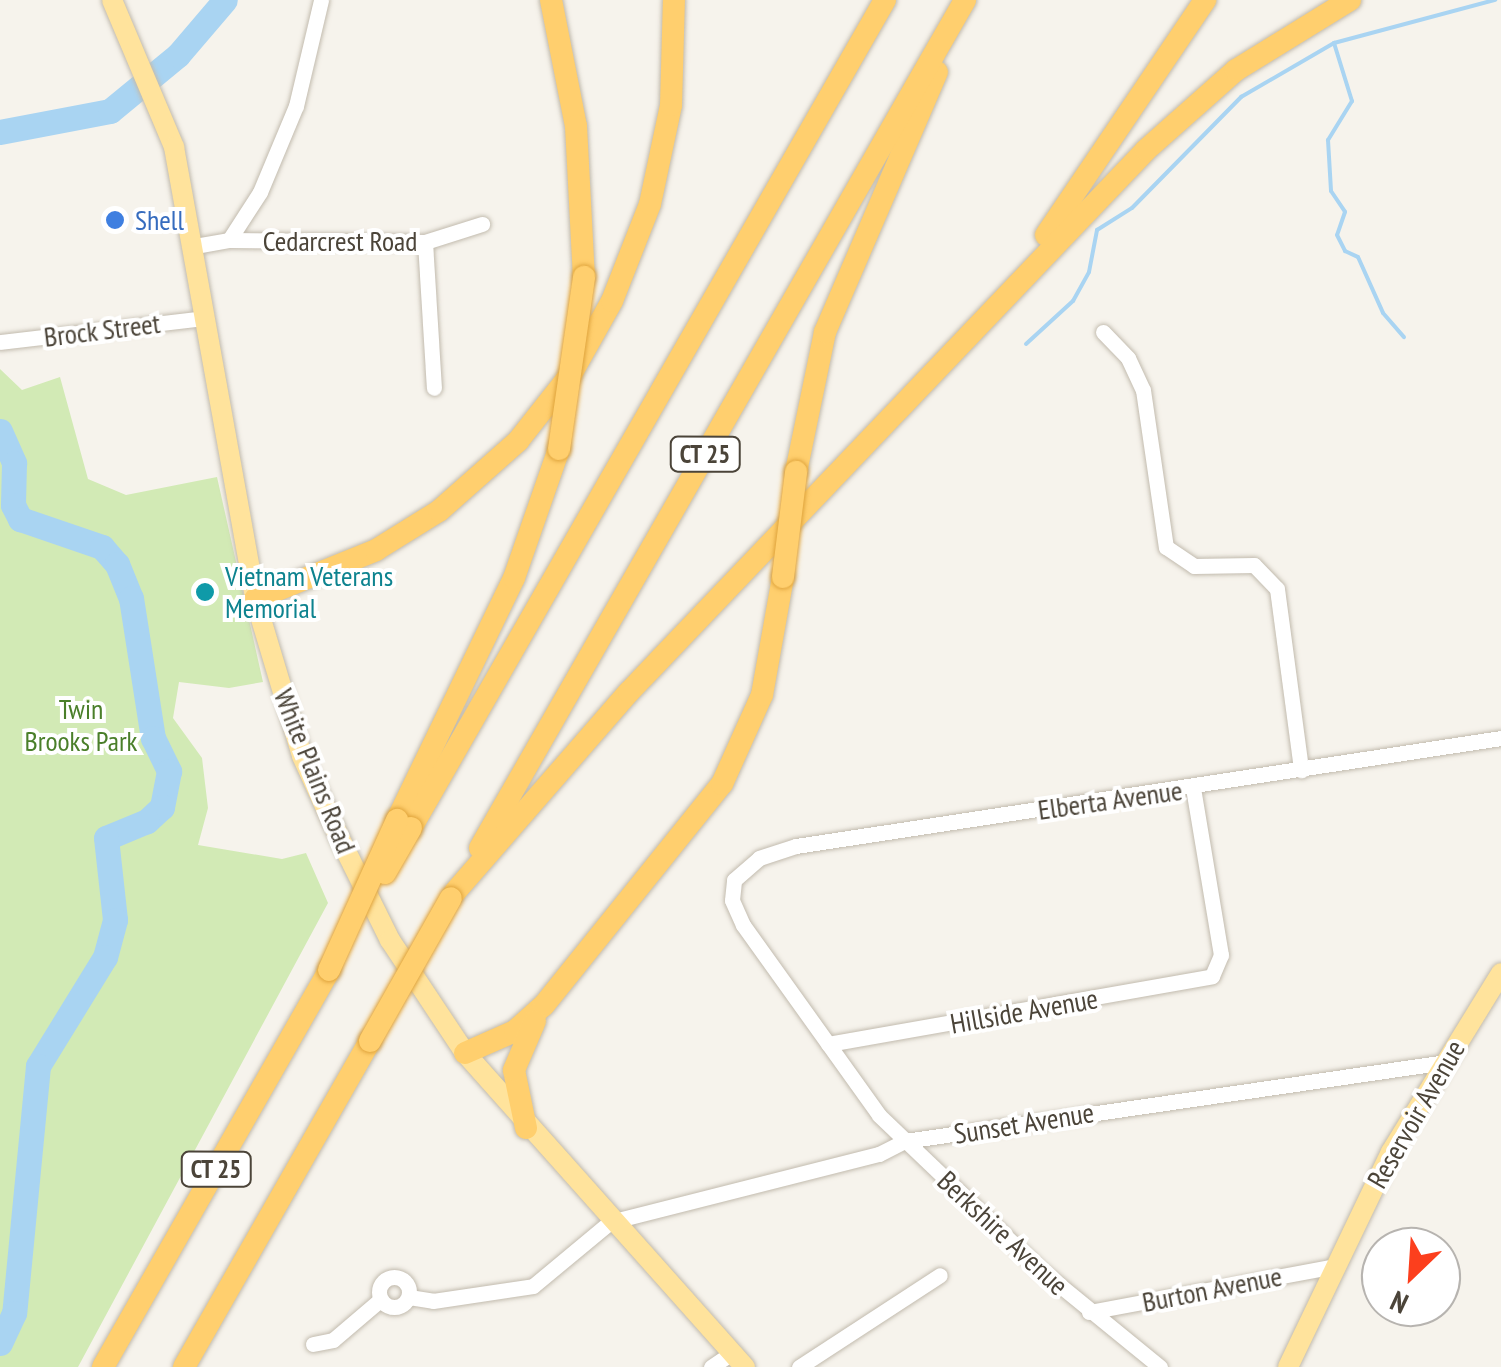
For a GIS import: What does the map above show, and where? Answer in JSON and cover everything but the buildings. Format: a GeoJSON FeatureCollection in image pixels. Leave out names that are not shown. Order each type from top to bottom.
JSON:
{"type":"FeatureCollection","features":[{"type":"Feature","properties":{"kind":"highway"},"geometry":{"type":"LineString","coordinates":[[404,824],[514,578],[559,449],[584,277],[578,142],[551,0]]}},
{"type":"Feature","properties":{"kind":"highway"},"geometry":{"type":"LineString","coordinates":[[255,600],[376,550],[439,511],[518,441],[571,374],[612,301],[650,204],[671,105],[674,0]]}},
{"type":"Feature","properties":{"kind":"highway","name":"CT 25"},"geometry":{"type":"LineString","coordinates":[[102,1367],[329,970],[404,824],[884,0]]}},
{"type":"Feature","properties":{"kind":"highway"},"geometry":{"type":"LineString","coordinates":[[922,384],[1068,207],[1205,0]]}},
{"type":"Feature","properties":{"kind":"highway"},"geometry":{"type":"LineString","coordinates":[[453,895],[628,692],[1173,124],[1262,52],[1350,0]]}},
{"type":"Feature","properties":{"kind":"highway"},"geometry":{"type":"LineString","coordinates":[[466,1053],[515,1031],[554,993],[694,823],[734,763],[769,672],[796,472],[825,332],[916,132],[961,8]]}},
{"type":"Feature","properties":{"kind":"highway","name":"CT 25"},"geometry":{"type":"LineString","coordinates":[[184,1367],[961,8]]}},
{"type":"Feature","properties":{"kind":"highway"},"geometry":{"type":"LineString","coordinates":[[526,1128],[514,1082],[516,1058],[554,993]]}},
{"type":"Feature","properties":{"kind":"main road","name":"White Plains Road"},"geometry":{"type":"LineString","coordinates":[[112,0],[164,112],[195,246],[255,600],[302,756],[334,827],[390,940],[466,1053],[526,1128],[739,1360]]}},
{"type":"Feature","properties":{"kind":"main road","name":"Reservoir Avenue"},"geometry":{"type":"LineString","coordinates":[[1288,1367],[1334,1266],[1446,1062],[1501,973]]}},
{"type":"Feature","properties":{"kind":"street"},"geometry":{"type":"LineString","coordinates":[[230,240],[260,192],[296,106],[321,0]]}},
{"type":"Feature","properties":{"kind":"street","name":"Cedarcrest Road"},"geometry":{"type":"LineString","coordinates":[[195,246],[230,240],[425,242],[482,224]]}},
{"type":"Feature","properties":{"kind":"street"},"geometry":{"type":"LineString","coordinates":[[425,242],[434,388]]}},
{"type":"Feature","properties":{"kind":"street","name":"Brock Street"},"geometry":{"type":"LineString","coordinates":[[0,342],[205,318]]}},
{"type":"Feature","properties":{"kind":"street"},"geometry":{"type":"LineString","coordinates":[[1103,332],[1128,358],[1144,390],[1166,546],[1194,566],[1254,565],[1276,590],[1301,770]]}},
{"type":"Feature","properties":{"kind":"street","name":"Elberta Avenue"},"geometry":{"type":"LineString","coordinates":[[732,886],[749,863],[779,850],[1501,738]]}},
{"type":"Feature","properties":{"kind":"street","name":"Hillside Avenue"},"geometry":{"type":"LineString","coordinates":[[828,1044],[1205,979],[1217,971],[1222,955],[1193,787]]}},
{"type":"Feature","properties":{"kind":"street","name":"Berkshire Avenue"},"geometry":{"type":"LineString","coordinates":[[732,886],[744,925],[828,1044],[905,1142],[1089,1312],[1160,1367]]}},
{"type":"Feature","properties":{"kind":"street","name":"Sunset Avenue"},"geometry":{"type":"LineString","coordinates":[[610,1222],[879,1154],[905,1142],[1446,1062]]}},
{"type":"Feature","properties":{"kind":"street"},"geometry":{"type":"LineString","coordinates":[[409,1296],[433,1301],[533,1286],[610,1222]]}},
{"type":"Feature","properties":{"kind":"street","name":"Burton Avenue"},"geometry":{"type":"LineString","coordinates":[[1089,1312],[1334,1266]]}},
{"type":"Feature","properties":{"kind":"street"},"geometry":{"type":"LineString","coordinates":[[799,1367],[940,1275]]}},
{"type":"Feature","properties":{"kind":"street"},"geometry":{"type":"LineString","coordinates":[[313,1344],[333,1340],[380,1300],[382,1283],[392,1277],[408,1285],[409,1296]]}},
{"type":"Feature","properties":{"kind":"street"},"geometry":{"type":"LineString","coordinates":[[380,1300],[396,1308],[409,1296]]}},
{"type":"Feature","properties":{"kind":"street"},"geometry":{"type":"LineString","coordinates":[[711,1367],[739,1360]]}},
{"type":"Feature","properties":{"kind":"green space","name":"Twin Brooks Park"},"geometry":{"type":"Polygon","coordinates":[[[0,369],[22,390],[60,377],[88,479],[126,495],[217,477],[263,682],[229,688],[179,682],[173,718],[202,758],[208,808],[198,845],[282,859],[306,853],[328,903],[78,1367],[0,1367],[0,369]]]}},
{"type":"Feature","properties":{"kind":"waterway"},"geometry":{"type":"LineString","coordinates":[[0,132],[110,111],[178,55],[225,0]]}},
{"type":"Feature","properties":{"kind":"waterway"},"geometry":{"type":"LineString","coordinates":[[1026,344],[1073,301],[1089,272],[1097,230],[1132,208],[1241,97],[1334,43],[1495,0]]}},
{"type":"Feature","properties":{"kind":"waterway"},"geometry":{"type":"LineString","coordinates":[[1334,43],[1352,101],[1328,140],[1331,191],[1345,212],[1337,235],[1345,251],[1358,257],[1383,313],[1404,337]]}},
{"type":"Feature","properties":{"kind":"waterway"},"geometry":{"type":"LineString","coordinates":[[0,431],[14,463],[13,505],[20,519],[102,547],[117,564],[131,598],[153,738],[169,771],[162,807],[147,821],[106,838],[115,920],[105,957],[38,1066],[14,1313],[0,1343]]}},
{"type":"Feature","properties":{"kind":"place","name":"Shell"},"geometry":{"type":"Point","coordinates":[115,220]}},
{"type":"Feature","properties":{"kind":"place","name":"Vietnam Veterans Memorial"},"geometry":{"type":"Point","coordinates":[205,592]}}]}
